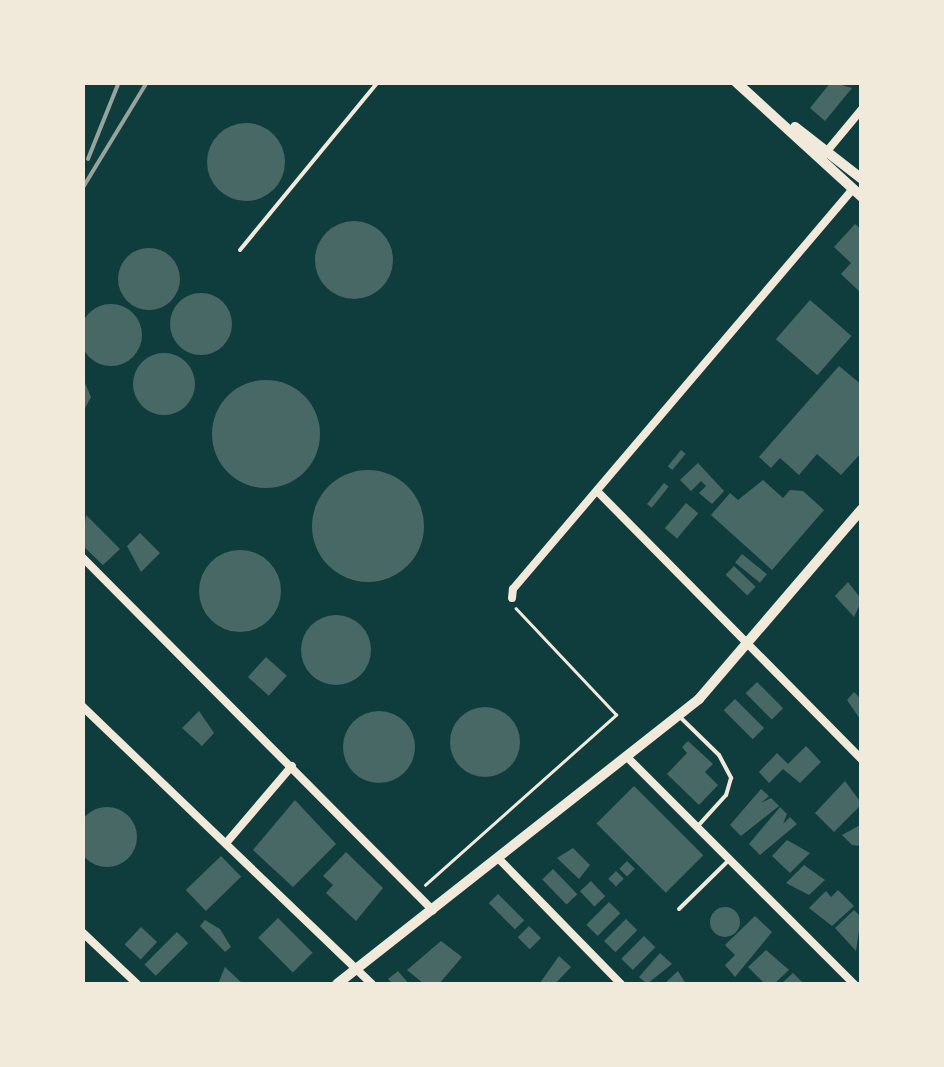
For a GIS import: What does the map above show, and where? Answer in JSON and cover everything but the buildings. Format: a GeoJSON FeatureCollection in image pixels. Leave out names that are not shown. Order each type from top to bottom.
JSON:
{"type":"FeatureCollection","features":[{"type":"Feature","properties":{"kind":"main road"},"geometry":{"type":"LineString","coordinates":[[738,82],[824,156],[857,193]]}},
{"type":"Feature","properties":{"kind":"main road"},"geometry":{"type":"LineString","coordinates":[[824,156],[862,179]]}},
{"type":"Feature","properties":{"kind":"main road"},"geometry":{"type":"LineString","coordinates":[[337,984],[679,716],[748,646],[859,517]]}},
{"type":"Feature","properties":{"kind":"street"},"geometry":{"type":"LineString","coordinates":[[824,156],[862,108]]}},
{"type":"Feature","properties":{"kind":"street"},"geometry":{"type":"LineString","coordinates":[[512,598],[513,589],[857,193]]}},
{"type":"Feature","properties":{"kind":"street"},"geometry":{"type":"LineString","coordinates":[[597,491],[862,760]]}},
{"type":"Feature","properties":{"kind":"street"},"geometry":{"type":"LineString","coordinates":[[82,558],[433,910]]}},
{"type":"Feature","properties":{"kind":"street"},"geometry":{"type":"LineString","coordinates":[[82,706],[372,984]]}},
{"type":"Feature","properties":{"kind":"street"},"geometry":{"type":"LineString","coordinates":[[628,758],[854,984]]}},
{"type":"Feature","properties":{"kind":"street"},"geometry":{"type":"LineString","coordinates":[[227,842],[292,766]]}},
{"type":"Feature","properties":{"kind":"street"},"geometry":{"type":"LineString","coordinates":[[499,859],[621,984]]}},
{"type":"Feature","properties":{"kind":"street"},"geometry":{"type":"LineString","coordinates":[[82,932],[138,984]]}},
{"type":"Feature","properties":{"kind":"lane"},"geometry":{"type":"LineString","coordinates":[[240,250],[378,82]]}},
{"type":"Feature","properties":{"kind":"lane"},"geometry":{"type":"LineString","coordinates":[[679,716],[719,755],[731,778],[726,795],[697,827]]}},
{"type":"Feature","properties":{"kind":"lane"},"geometry":{"type":"LineString","coordinates":[[679,909],[729,860]]}},
{"type":"Feature","properties":{"kind":"path"},"geometry":{"type":"LineString","coordinates":[[418,891],[616,715],[519,615],[512,598]]}},
{"type":"Feature","properties":{"kind":"railway"},"geometry":{"type":"LineString","coordinates":[[88,159],[119,82]]}},
{"type":"Feature","properties":{"kind":"railway"},"geometry":{"type":"LineString","coordinates":[[82,189],[147,82]]}}]}
